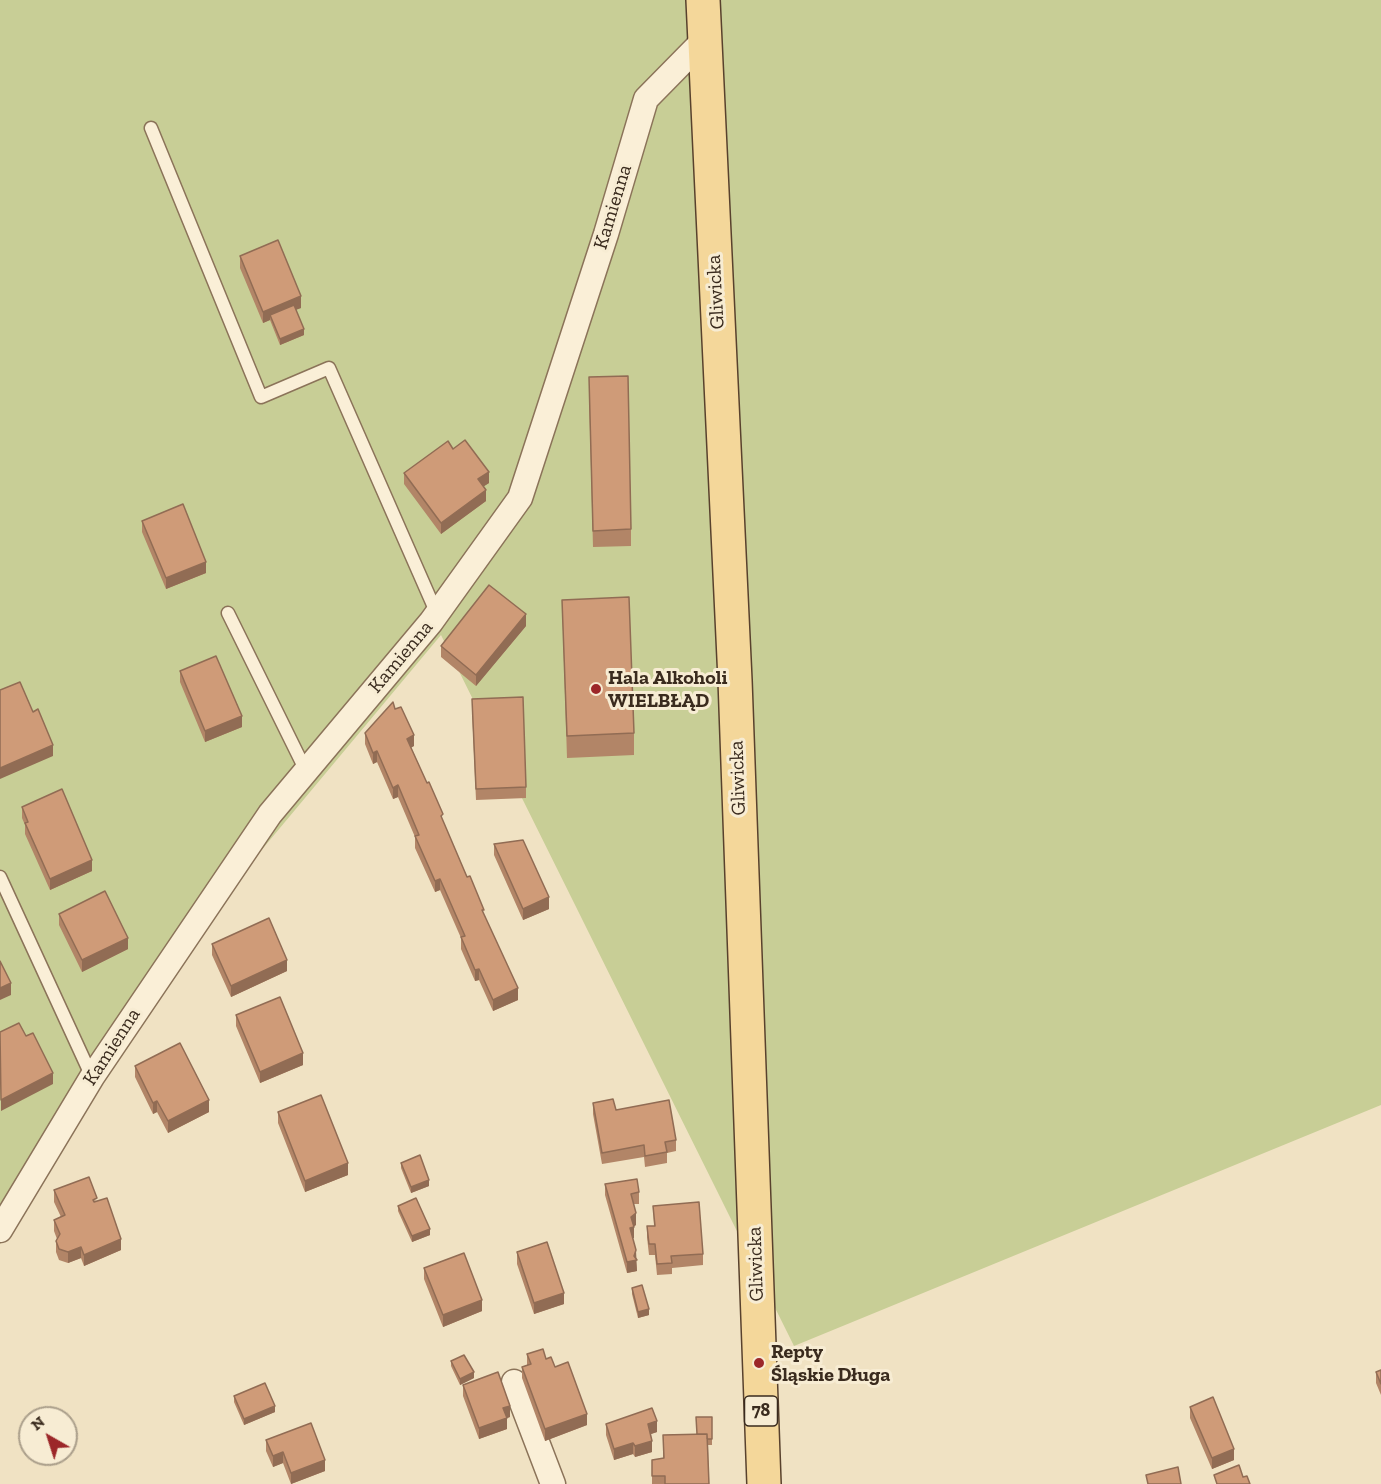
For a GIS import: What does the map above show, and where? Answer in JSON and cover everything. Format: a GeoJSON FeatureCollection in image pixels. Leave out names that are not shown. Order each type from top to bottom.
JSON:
{"type":"FeatureCollection","features":[{"type":"Feature","properties":{"kind":"main road","name":"Gliwicka"},"geometry":{"type":"LineString","coordinates":[[703,0],[735,680],[764,1484]]}},
{"type":"Feature","properties":{"kind":"street","name":"Kamienna"},"geometry":{"type":"LineString","coordinates":[[0,1230],[92,1077],[263,824],[437,614],[520,498],[606,234],[646,99],[704,40]]}},
{"type":"Feature","properties":{"kind":"street"},"geometry":{"type":"LineString","coordinates":[[514,1382],[553,1484]]}},
{"type":"Feature","properties":{"kind":"lane"},"geometry":{"type":"LineString","coordinates":[[151,128],[261,397],[329,368],[437,614]]}},
{"type":"Feature","properties":{"kind":"lane"},"geometry":{"type":"LineString","coordinates":[[228,613],[306,771]]}},
{"type":"Feature","properties":{"kind":"lane"},"geometry":{"type":"LineString","coordinates":[[0,877],[92,1077]]}},
{"type":"Feature","properties":{"kind":"green space"},"geometry":{"type":"Polygon","coordinates":[[[0,0],[1381,0],[1381,1105],[794,1346],[441,635],[209,913],[0,1244],[0,0]]]}},
{"type":"Feature","properties":{"kind":"building"},"geometry":{"type":"Polygon","coordinates":[[[278,240],[301,296],[263,312],[240,256],[278,240]]]}},
{"type":"Feature","properties":{"kind":"building"},"geometry":{"type":"Polygon","coordinates":[[[294,305],[304,329],[280,339],[270,315],[294,305]]]}},
{"type":"Feature","properties":{"kind":"building"},"geometry":{"type":"Polygon","coordinates":[[[628,376],[631,529],[593,531],[589,377],[628,376]]]}},
{"type":"Feature","properties":{"kind":"building"},"geometry":{"type":"Polygon","coordinates":[[[465,440],[489,472],[478,479],[486,490],[441,523],[404,473],[448,441],[453,449],[465,440]]]}},
{"type":"Feature","properties":{"kind":"building"},"geometry":{"type":"Polygon","coordinates":[[[183,504],[206,562],[166,578],[142,521],[183,504]]]}},
{"type":"Feature","properties":{"kind":"building"},"geometry":{"type":"Polygon","coordinates":[[[489,585],[526,614],[476,675],[441,646],[489,585]]]}},
{"type":"Feature","properties":{"kind":"building"},"geometry":{"type":"Polygon","coordinates":[[[629,597],[634,733],[567,736],[562,600],[629,597]]]}},
{"type":"Feature","properties":{"kind":"building"},"geometry":{"type":"Polygon","coordinates":[[[216,656],[242,716],[205,731],[180,671],[216,656]]]}},
{"type":"Feature","properties":{"kind":"building"},"geometry":{"type":"Polygon","coordinates":[[[20,682],[33,712],[38,709],[53,745],[0,768],[0,690],[20,682]]]}},
{"type":"Feature","properties":{"kind":"building"},"geometry":{"type":"Polygon","coordinates":[[[523,697],[526,787],[476,789],[472,699],[523,697]]]}},
{"type":"Feature","properties":{"kind":"building"},"geometry":{"type":"Polygon","coordinates":[[[393,702],[395,709],[401,707],[414,735],[407,739],[427,783],[429,782],[467,877],[470,876],[484,910],[482,910],[518,988],[493,1000],[479,969],[475,970],[461,937],[465,936],[440,879],[435,881],[415,836],[419,835],[398,785],[393,788],[377,751],[373,753],[365,733],[393,702]]]}},
{"type":"Feature","properties":{"kind":"building"},"geometry":{"type":"Polygon","coordinates":[[[62,789],[92,860],[50,879],[25,823],[28,822],[22,807],[62,789]]]}},
{"type":"Feature","properties":{"kind":"building"},"geometry":{"type":"Polygon","coordinates":[[[523,840],[549,897],[523,909],[494,844],[523,840]]]}},
{"type":"Feature","properties":{"kind":"building"},"geometry":{"type":"Polygon","coordinates":[[[105,891],[128,938],[82,960],[59,914],[105,891]]]}},
{"type":"Feature","properties":{"kind":"building"},"geometry":{"type":"Polygon","coordinates":[[[269,918],[287,960],[231,986],[212,944],[269,918]]]}},
{"type":"Feature","properties":{"kind":"building"},"geometry":{"type":"Polygon","coordinates":[[[0,961],[11,983],[0,988],[0,961]]]}},
{"type":"Feature","properties":{"kind":"building"},"geometry":{"type":"Polygon","coordinates":[[[280,997],[303,1053],[260,1072],[236,1015],[280,997]]]}},
{"type":"Feature","properties":{"kind":"building"},"geometry":{"type":"Polygon","coordinates":[[[19,1023],[26,1036],[33,1033],[53,1073],[1,1100],[0,1032],[19,1023]]]}},
{"type":"Feature","properties":{"kind":"building"},"geometry":{"type":"Polygon","coordinates":[[[180,1043],[209,1100],[168,1121],[157,1101],[153,1103],[135,1066],[180,1043]]]}},
{"type":"Feature","properties":{"kind":"building"},"geometry":{"type":"Polygon","coordinates":[[[321,1095],[348,1163],[305,1181],[278,1112],[321,1095]]]}},
{"type":"Feature","properties":{"kind":"building"},"geometry":{"type":"Polygon","coordinates":[[[613,1099],[616,1110],[669,1100],[676,1140],[665,1142],[667,1152],[645,1156],[644,1145],[602,1153],[593,1103],[613,1099]]]}},
{"type":"Feature","properties":{"kind":"building"},"geometry":{"type":"Polygon","coordinates":[[[420,1155],[429,1180],[411,1187],[401,1163],[420,1155]]]}},
{"type":"Feature","properties":{"kind":"building"},"geometry":{"type":"Polygon","coordinates":[[[89,1177],[97,1198],[93,1200],[94,1202],[107,1198],[121,1239],[84,1255],[81,1247],[68,1252],[59,1249],[56,1241],[60,1234],[54,1220],[65,1215],[54,1190],[89,1177]]]}},
{"type":"Feature","properties":{"kind":"building"},"geometry":{"type":"Polygon","coordinates":[[[637,1179],[639,1192],[631,1194],[636,1213],[631,1217],[634,1227],[630,1228],[636,1250],[634,1256],[637,1260],[627,1262],[605,1184],[637,1179]]]}},
{"type":"Feature","properties":{"kind":"building"},"geometry":{"type":"Polygon","coordinates":[[[416,1198],[430,1229],[412,1236],[398,1206],[416,1198]]]}},
{"type":"Feature","properties":{"kind":"building"},"geometry":{"type":"Polygon","coordinates":[[[699,1202],[703,1254],[671,1256],[672,1263],[657,1264],[655,1244],[649,1244],[647,1226],[655,1226],[653,1206],[699,1202]]]}},
{"type":"Feature","properties":{"kind":"building"},"geometry":{"type":"Polygon","coordinates":[[[547,1242],[564,1293],[534,1303],[517,1252],[547,1242]]]}},
{"type":"Feature","properties":{"kind":"building"},"geometry":{"type":"Polygon","coordinates":[[[464,1253],[482,1300],[443,1315],[424,1268],[464,1253]]]}},
{"type":"Feature","properties":{"kind":"building"},"geometry":{"type":"Polygon","coordinates":[[[642,1285],[649,1309],[638,1312],[632,1288],[642,1285]]]}},
{"type":"Feature","properties":{"kind":"building"},"geometry":{"type":"Polygon","coordinates":[[[543,1349],[546,1359],[551,1357],[555,1367],[568,1362],[587,1414],[545,1429],[522,1367],[531,1364],[527,1354],[543,1349]]]}},
{"type":"Feature","properties":{"kind":"building"},"geometry":{"type":"Polygon","coordinates":[[[464,1355],[474,1372],[460,1379],[451,1361],[464,1355]]]}},
{"type":"Feature","properties":{"kind":"building"},"geometry":{"type":"Polygon","coordinates":[[[1381,1370],[1381,1384],[1376,1372],[1381,1370]]]}},
{"type":"Feature","properties":{"kind":"building"},"geometry":{"type":"Polygon","coordinates":[[[498,1372],[510,1406],[503,1408],[507,1418],[479,1428],[463,1385],[498,1372]]]}},
{"type":"Feature","properties":{"kind":"building"},"geometry":{"type":"Polygon","coordinates":[[[265,1383],[275,1406],[244,1419],[234,1396],[265,1383]]]}},
{"type":"Feature","properties":{"kind":"building"},"geometry":{"type":"Polygon","coordinates":[[[1213,1397],[1234,1449],[1212,1458],[1190,1407],[1213,1397]]]}},
{"type":"Feature","properties":{"kind":"building"},"geometry":{"type":"Polygon","coordinates":[[[652,1408],[657,1421],[648,1424],[652,1441],[635,1446],[633,1443],[614,1449],[606,1424],[652,1408]]]}},
{"type":"Feature","properties":{"kind":"building"},"geometry":{"type":"Polygon","coordinates":[[[696,1417],[712,1417],[712,1439],[707,1439],[707,1434],[697,1434],[696,1417]]]}},
{"type":"Feature","properties":{"kind":"building"},"geometry":{"type":"Polygon","coordinates":[[[311,1423],[325,1460],[291,1473],[283,1452],[273,1456],[266,1440],[311,1423]]]}},
{"type":"Feature","properties":{"kind":"building"},"geometry":{"type":"Polygon","coordinates":[[[707,1434],[709,1484],[665,1484],[665,1476],[652,1476],[652,1460],[664,1458],[663,1435],[707,1434]]]}},
{"type":"Feature","properties":{"kind":"building"},"geometry":{"type":"Polygon","coordinates":[[[1239,1465],[1243,1477],[1247,1476],[1250,1484],[1217,1484],[1214,1475],[1239,1465]]]}},
{"type":"Feature","properties":{"kind":"building"},"geometry":{"type":"Polygon","coordinates":[[[1178,1467],[1181,1484],[1148,1484],[1146,1475],[1178,1467]]]}},
{"type":"Feature","properties":{"kind":"place","name":"Hala Alkoholi WIELBŁĄD"},"geometry":{"type":"Point","coordinates":[596,689]}},
{"type":"Feature","properties":{"kind":"place","name":"Repty Śląskie Długa"},"geometry":{"type":"Point","coordinates":[759,1363]}}]}
